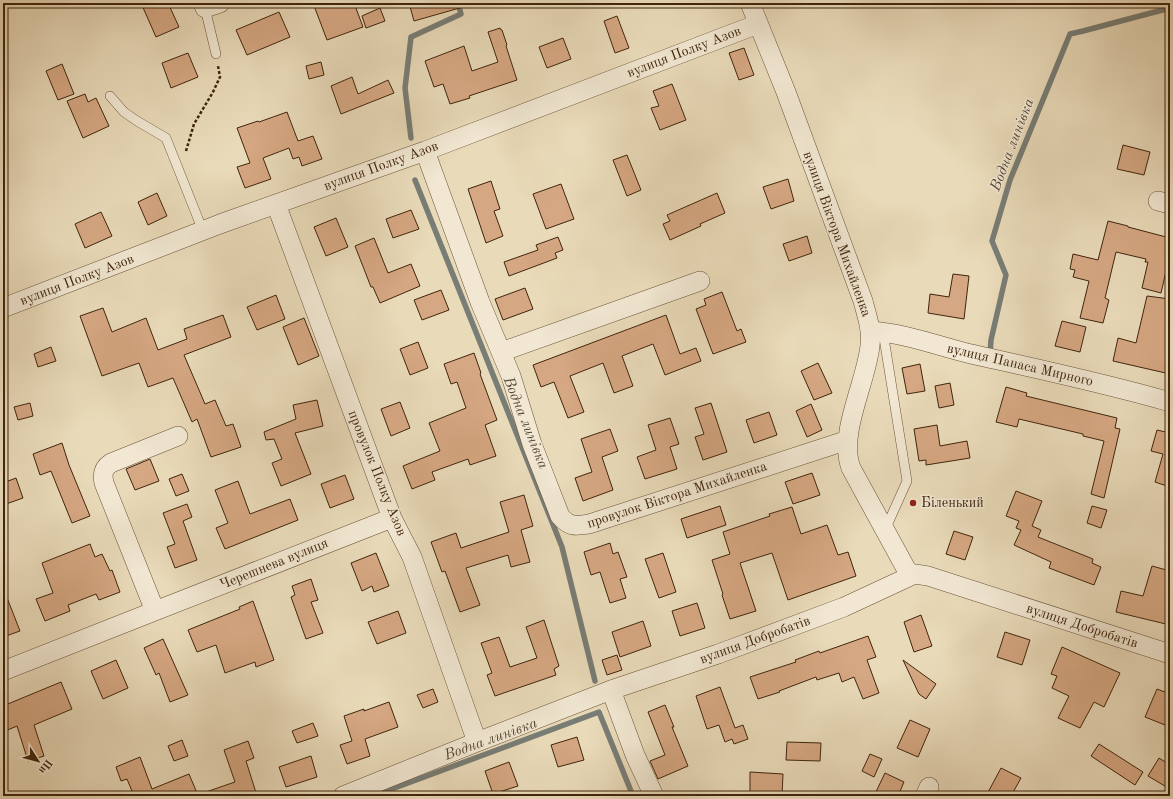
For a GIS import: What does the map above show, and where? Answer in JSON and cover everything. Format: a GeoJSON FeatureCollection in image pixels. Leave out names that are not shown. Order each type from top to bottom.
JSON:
{"type":"FeatureCollection","features":[{"type":"Feature","properties":{"kind":"street","name":"вулиця Віктора Михайленка"},"geometry":{"type":"LineString","coordinates":[[750,3],[786,92],[866,312],[876,331],[870,345],[851,423],[848,440],[848,461],[910,576]]}},
{"type":"Feature","properties":{"kind":"street","name":"вулиця Полку Азов"},"geometry":{"type":"LineString","coordinates":[[3,308],[203,231],[424,151],[758,24]]}},
{"type":"Feature","properties":{"kind":"street","name":"провулок Віктора Михайленка"},"geometry":{"type":"LineString","coordinates":[[424,151],[480,302],[513,383],[532,444],[560,516],[564,521],[573,526],[589,524],[848,440]]}},
{"type":"Feature","properties":{"kind":"street","name":"провулок Полку Азов"},"geometry":{"type":"LineString","coordinates":[[276,204],[392,518],[412,557],[477,742]]}},
{"type":"Feature","properties":{"kind":"street"},"geometry":{"type":"LineString","coordinates":[[501,352],[700,282]]}},
{"type":"Feature","properties":{"kind":"street","name":"вулиця Панаса Мирного"},"geometry":{"type":"LineString","coordinates":[[876,331],[1032,367],[1170,402]]}},
{"type":"Feature","properties":{"kind":"street"},"geometry":{"type":"LineString","coordinates":[[155,611],[104,483],[103,471],[106,466],[111,463],[178,436]]}},
{"type":"Feature","properties":{"kind":"street","name":"Черешнева вулиця"},"geometry":{"type":"LineString","coordinates":[[3,671],[392,518]]}},
{"type":"Feature","properties":{"kind":"street","name":"вулиця Добробатів"},"geometry":{"type":"LineString","coordinates":[[343,796],[611,690],[690,664],[844,607],[915,574],[928,576],[1170,654]]}},
{"type":"Feature","properties":{"kind":"street"},"geometry":{"type":"LineString","coordinates":[[611,690],[635,755],[654,796]]}},
{"type":"Feature","properties":{"kind":"lane"},"geometry":{"type":"LineString","coordinates":[[209,5],[216,54]]}},
{"type":"Feature","properties":{"kind":"lane"},"geometry":{"type":"LineString","coordinates":[[110,96],[124,112],[166,138],[203,231]]}},
{"type":"Feature","properties":{"kind":"lane"},"geometry":{"type":"LineString","coordinates":[[876,331],[907,481],[885,530]]}},
{"type":"Feature","properties":{"kind":"path"},"geometry":{"type":"LineString","coordinates":[[178,170],[185,156],[194,124],[220,77],[216,54]]}},
{"type":"Feature","properties":{"kind":"building"},"geometry":{"type":"Polygon","coordinates":[[[141,3],[168,3],[179,27],[156,37],[141,3]]]}},
{"type":"Feature","properties":{"kind":"building"},"geometry":{"type":"Polygon","coordinates":[[[313,3],[354,3],[363,27],[327,40],[313,3]]]}},
{"type":"Feature","properties":{"kind":"building"},"geometry":{"type":"Polygon","coordinates":[[[409,3],[463,3],[463,7],[414,21],[409,3]]]}},
{"type":"Feature","properties":{"kind":"building"},"geometry":{"type":"Polygon","coordinates":[[[380,8],[385,21],[366,28],[362,16],[380,8]]]}},
{"type":"Feature","properties":{"kind":"building"},"geometry":{"type":"Polygon","coordinates":[[[279,12],[290,37],[247,55],[236,30],[279,12]]]}},
{"type":"Feature","properties":{"kind":"building"},"geometry":{"type":"Polygon","coordinates":[[[617,16],[629,48],[615,53],[604,21],[617,16]]]}},
{"type":"Feature","properties":{"kind":"building"},"geometry":{"type":"Polygon","coordinates":[[[500,28],[507,45],[506,46],[517,80],[450,104],[443,84],[434,87],[425,61],[464,46],[472,71],[498,62],[488,32],[500,28]]]}},
{"type":"Feature","properties":{"kind":"building"},"geometry":{"type":"Polygon","coordinates":[[[563,38],[571,59],[547,68],[539,47],[563,38]]]}},
{"type":"Feature","properties":{"kind":"building"},"geometry":{"type":"Polygon","coordinates":[[[744,48],[754,75],[739,80],[729,53],[744,48]]]}},
{"type":"Feature","properties":{"kind":"building"},"geometry":{"type":"Polygon","coordinates":[[[188,53],[198,77],[171,88],[162,63],[188,53]]]}},
{"type":"Feature","properties":{"kind":"building"},"geometry":{"type":"Polygon","coordinates":[[[321,62],[324,75],[309,79],[306,66],[321,62]]]}},
{"type":"Feature","properties":{"kind":"building"},"geometry":{"type":"Polygon","coordinates":[[[62,64],[74,94],[58,100],[46,71],[62,64]]]}},
{"type":"Feature","properties":{"kind":"building"},"geometry":{"type":"Polygon","coordinates":[[[352,77],[358,94],[388,80],[394,93],[341,114],[331,86],[352,77]]]}},
{"type":"Feature","properties":{"kind":"building"},"geometry":{"type":"Polygon","coordinates":[[[672,84],[686,120],[660,130],[651,108],[659,106],[653,91],[672,84]]]}},
{"type":"Feature","properties":{"kind":"building"},"geometry":{"type":"Polygon","coordinates":[[[85,94],[88,102],[96,98],[109,126],[83,138],[67,101],[85,94]]]}},
{"type":"Feature","properties":{"kind":"building"},"geometry":{"type":"Polygon","coordinates":[[[287,112],[298,141],[313,136],[322,159],[302,166],[299,157],[293,159],[289,148],[263,158],[271,179],[245,188],[237,167],[250,163],[237,128],[287,112]]]}},
{"type":"Feature","properties":{"kind":"building"},"geometry":{"type":"Polygon","coordinates":[[[1123,145],[1150,152],[1144,175],[1117,169],[1123,145]]]}},
{"type":"Feature","properties":{"kind":"building"},"geometry":{"type":"Polygon","coordinates":[[[627,155],[641,190],[627,196],[613,160],[627,155]]]}},
{"type":"Feature","properties":{"kind":"building"},"geometry":{"type":"Polygon","coordinates":[[[788,179],[794,201],[771,209],[763,187],[788,179]]]}},
{"type":"Feature","properties":{"kind":"building"},"geometry":{"type":"Polygon","coordinates":[[[491,181],[500,209],[494,211],[503,236],[486,243],[468,189],[491,181]]]}},
{"type":"Feature","properties":{"kind":"building"},"geometry":{"type":"Polygon","coordinates":[[[561,184],[574,219],[546,229],[533,194],[561,184]]]}},
{"type":"Feature","properties":{"kind":"building"},"geometry":{"type":"Polygon","coordinates":[[[157,193],[167,216],[148,225],[138,202],[157,193]]]}},
{"type":"Feature","properties":{"kind":"building"},"geometry":{"type":"Polygon","coordinates":[[[717,193],[725,213],[670,240],[663,224],[670,221],[667,215],[717,193]]]}},
{"type":"Feature","properties":{"kind":"building"},"geometry":{"type":"Polygon","coordinates":[[[411,210],[419,229],[393,238],[386,219],[411,210]]]}},
{"type":"Feature","properties":{"kind":"building"},"geometry":{"type":"Polygon","coordinates":[[[101,212],[112,236],[85,248],[75,224],[101,212]]]}},
{"type":"Feature","properties":{"kind":"building"},"geometry":{"type":"Polygon","coordinates":[[[336,218],[348,247],[326,256],[314,227],[336,218]]]}},
{"type":"Feature","properties":{"kind":"building"},"geometry":{"type":"Polygon","coordinates":[[[1108,221],[1170,238],[1170,268],[1167,267],[1161,293],[1142,288],[1148,262],[1145,262],[1146,259],[1116,252],[1105,298],[1109,300],[1103,323],[1080,318],[1089,281],[1073,277],[1075,270],[1070,269],[1073,254],[1098,260],[1108,221]]]}},
{"type":"Feature","properties":{"kind":"building"},"geometry":{"type":"Polygon","coordinates":[[[807,236],[812,253],[789,261],[783,244],[807,236]]]}},
{"type":"Feature","properties":{"kind":"building"},"geometry":{"type":"Polygon","coordinates":[[[558,237],[563,250],[555,253],[557,258],[509,276],[504,262],[538,250],[536,245],[558,237]]]}},
{"type":"Feature","properties":{"kind":"building"},"geometry":{"type":"Polygon","coordinates":[[[374,238],[388,273],[411,264],[420,286],[380,303],[373,287],[371,287],[355,246],[374,238]]]}},
{"type":"Feature","properties":{"kind":"building"},"geometry":{"type":"Polygon","coordinates":[[[953,274],[969,276],[964,319],[928,313],[930,294],[949,297],[953,274]]]}},
{"type":"Feature","properties":{"kind":"building"},"geometry":{"type":"Polygon","coordinates":[[[525,288],[533,309],[503,320],[495,299],[525,288]]]}},
{"type":"Feature","properties":{"kind":"building"},"geometry":{"type":"Polygon","coordinates":[[[441,290],[449,310],[422,320],[414,300],[441,290]]]}},
{"type":"Feature","properties":{"kind":"building"},"geometry":{"type":"Polygon","coordinates":[[[722,292],[737,331],[741,329],[746,342],[713,354],[696,309],[706,305],[704,299],[722,292]]]}},
{"type":"Feature","properties":{"kind":"building"},"geometry":{"type":"Polygon","coordinates":[[[276,295],[285,319],[257,330],[247,307],[276,295]]]}},
{"type":"Feature","properties":{"kind":"building"},"geometry":{"type":"Polygon","coordinates":[[[1147,296],[1170,299],[1170,374],[1113,361],[1118,338],[1136,343],[1147,296]]]}},
{"type":"Feature","properties":{"kind":"building"},"geometry":{"type":"Polygon","coordinates":[[[103,308],[112,332],[146,318],[158,350],[187,339],[184,329],[223,315],[231,337],[184,355],[205,404],[215,400],[226,426],[233,424],[241,447],[211,457],[197,419],[192,422],[173,378],[148,387],[139,363],[102,376],[80,316],[103,308]]]}},
{"type":"Feature","properties":{"kind":"building"},"geometry":{"type":"Polygon","coordinates":[[[666,315],[680,354],[696,348],[701,361],[665,375],[653,344],[622,356],[633,386],[614,393],[603,363],[570,376],[584,412],[568,418],[554,382],[541,387],[533,365],[666,315]]]}},
{"type":"Feature","properties":{"kind":"building"},"geometry":{"type":"Polygon","coordinates":[[[304,318],[319,356],[298,365],[283,327],[304,318]]]}},
{"type":"Feature","properties":{"kind":"building"},"geometry":{"type":"Polygon","coordinates":[[[1062,321],[1086,327],[1080,352],[1055,346],[1062,321]]]}},
{"type":"Feature","properties":{"kind":"building"},"geometry":{"type":"Polygon","coordinates":[[[418,342],[428,368],[410,375],[400,349],[418,342]]]}},
{"type":"Feature","properties":{"kind":"building"},"geometry":{"type":"Polygon","coordinates":[[[51,347],[56,361],[38,367],[34,354],[51,347]]]}},
{"type":"Feature","properties":{"kind":"building"},"geometry":{"type":"Polygon","coordinates":[[[474,353],[497,420],[485,425],[496,456],[470,465],[468,459],[432,472],[435,480],[412,489],[403,466],[440,451],[429,423],[466,408],[457,382],[451,384],[444,364],[474,353]]]}},
{"type":"Feature","properties":{"kind":"building"},"geometry":{"type":"Polygon","coordinates":[[[818,363],[832,393],[814,400],[801,371],[818,363]]]}},
{"type":"Feature","properties":{"kind":"building"},"geometry":{"type":"Polygon","coordinates":[[[920,364],[925,391],[907,394],[902,368],[920,364]]]}},
{"type":"Feature","properties":{"kind":"building"},"geometry":{"type":"Polygon","coordinates":[[[950,383],[954,405],[939,408],[935,386],[950,383]]]}},
{"type":"Feature","properties":{"kind":"building"},"geometry":{"type":"Polygon","coordinates":[[[1006,387],[1027,393],[1026,396],[1117,418],[1115,428],[1120,429],[1104,498],[1091,494],[1104,441],[1083,436],[1083,434],[1019,419],[1017,427],[996,422],[1006,387]]]}},
{"type":"Feature","properties":{"kind":"building"},"geometry":{"type":"Polygon","coordinates":[[[317,400],[323,426],[295,433],[311,474],[281,486],[272,463],[282,459],[274,439],[266,440],[264,432],[296,419],[293,405],[317,400]]]}},
{"type":"Feature","properties":{"kind":"building"},"geometry":{"type":"Polygon","coordinates":[[[400,402],[410,428],[391,436],[381,409],[400,402]]]}},
{"type":"Feature","properties":{"kind":"building"},"geometry":{"type":"Polygon","coordinates":[[[30,403],[33,416],[18,420],[14,407],[30,403]]]}},
{"type":"Feature","properties":{"kind":"building"},"geometry":{"type":"Polygon","coordinates":[[[711,403],[727,452],[703,460],[695,437],[704,434],[695,408],[711,403]]]}},
{"type":"Feature","properties":{"kind":"building"},"geometry":{"type":"Polygon","coordinates":[[[811,404],[822,430],[807,437],[796,411],[811,404]]]}},
{"type":"Feature","properties":{"kind":"building"},"geometry":{"type":"Polygon","coordinates":[[[769,412],[777,435],[754,443],[746,420],[769,412]]]}},
{"type":"Feature","properties":{"kind":"building"},"geometry":{"type":"Polygon","coordinates":[[[670,418],[679,444],[670,447],[677,469],[645,479],[637,457],[656,450],[648,425],[670,418]]]}},
{"type":"Feature","properties":{"kind":"building"},"geometry":{"type":"Polygon","coordinates":[[[937,425],[940,446],[967,441],[970,458],[926,465],[926,460],[919,461],[914,429],[937,425]]]}},
{"type":"Feature","properties":{"kind":"building"},"geometry":{"type":"Polygon","coordinates":[[[610,429],[618,451],[602,457],[613,490],[583,501],[575,478],[592,472],[581,439],[610,429]]]}},
{"type":"Feature","properties":{"kind":"building"},"geometry":{"type":"Polygon","coordinates":[[[1157,430],[1170,433],[1170,487],[1155,482],[1163,454],[1151,451],[1157,430]]]}},
{"type":"Feature","properties":{"kind":"building"},"geometry":{"type":"Polygon","coordinates":[[[62,443],[69,465],[90,516],[72,523],[51,471],[40,475],[33,454],[62,443]]]}},
{"type":"Feature","properties":{"kind":"building"},"geometry":{"type":"Polygon","coordinates":[[[150,459],[159,481],[135,490],[126,469],[150,459]]]}},
{"type":"Feature","properties":{"kind":"building"},"geometry":{"type":"Polygon","coordinates":[[[812,473],[820,495],[793,504],[785,482],[812,473]]]}},
{"type":"Feature","properties":{"kind":"building"},"geometry":{"type":"Polygon","coordinates":[[[182,474],[189,491],[176,496],[169,479],[182,474]]]}},
{"type":"Feature","properties":{"kind":"building"},"geometry":{"type":"Polygon","coordinates":[[[345,475],[354,499],[330,508],[321,484],[345,475]]]}},
{"type":"Feature","properties":{"kind":"building"},"geometry":{"type":"Polygon","coordinates":[[[16,478],[23,498],[6,504],[3,496],[3,483],[16,478]]]}},
{"type":"Feature","properties":{"kind":"building"},"geometry":{"type":"Polygon","coordinates":[[[238,481],[250,514],[290,499],[298,520],[225,549],[216,528],[228,523],[215,490],[238,481]]]}},
{"type":"Feature","properties":{"kind":"building"},"geometry":{"type":"Polygon","coordinates":[[[1016,491],[1042,501],[1032,526],[1041,530],[1038,537],[1093,559],[1092,563],[1101,567],[1094,585],[1049,568],[1051,562],[1014,545],[1021,530],[1016,528],[1019,521],[1006,516],[1016,491]]]}},
{"type":"Feature","properties":{"kind":"building"},"geometry":{"type":"Polygon","coordinates":[[[524,495],[533,526],[521,530],[530,562],[511,567],[508,555],[466,568],[480,605],[460,612],[445,571],[442,572],[431,542],[456,533],[461,548],[509,532],[500,502],[524,495]]]}},
{"type":"Feature","properties":{"kind":"building"},"geometry":{"type":"Polygon","coordinates":[[[187,504],[192,517],[183,521],[197,560],[175,568],[167,547],[175,544],[163,513],[187,504]]]}},
{"type":"Feature","properties":{"kind":"building"},"geometry":{"type":"Polygon","coordinates":[[[720,506],[726,525],[687,538],[681,519],[720,506]]]}},
{"type":"Feature","properties":{"kind":"building"},"geometry":{"type":"Polygon","coordinates":[[[1092,506],[1107,510],[1101,528],[1087,523],[1092,506]]]}},
{"type":"Feature","properties":{"kind":"building"},"geometry":{"type":"Polygon","coordinates":[[[792,507],[801,534],[827,525],[838,555],[848,552],[856,576],[788,600],[772,553],[740,563],[756,611],[730,619],[712,560],[730,554],[723,532],[770,516],[769,514],[792,507]]]}},
{"type":"Feature","properties":{"kind":"building"},"geometry":{"type":"Polygon","coordinates":[[[954,531],[973,537],[965,560],[946,554],[954,531]]]}},
{"type":"Feature","properties":{"kind":"building"},"geometry":{"type":"Polygon","coordinates":[[[610,543],[613,554],[618,552],[627,577],[620,579],[626,598],[610,603],[600,572],[591,575],[584,552],[610,543]]]}},
{"type":"Feature","properties":{"kind":"building"},"geometry":{"type":"Polygon","coordinates":[[[90,544],[95,557],[102,554],[110,571],[112,570],[120,592],[99,600],[96,594],[68,605],[70,611],[45,621],[36,599],[53,593],[42,563],[90,544]]]}},
{"type":"Feature","properties":{"kind":"building"},"geometry":{"type":"Polygon","coordinates":[[[376,553],[389,586],[374,592],[372,586],[362,591],[351,563],[376,553]]]}},
{"type":"Feature","properties":{"kind":"building"},"geometry":{"type":"Polygon","coordinates":[[[663,553],[676,592],[659,598],[645,559],[663,553]]]}},
{"type":"Feature","properties":{"kind":"building"},"geometry":{"type":"Polygon","coordinates":[[[1152,566],[1170,571],[1170,625],[1116,612],[1121,591],[1143,596],[1152,566]]]}},
{"type":"Feature","properties":{"kind":"building"},"geometry":{"type":"Polygon","coordinates":[[[311,579],[318,600],[311,602],[323,633],[306,639],[291,597],[295,595],[292,586],[311,579]]]}},
{"type":"Feature","properties":{"kind":"building"},"geometry":{"type":"Polygon","coordinates":[[[3,590],[20,631],[3,637],[3,590]]]}},
{"type":"Feature","properties":{"kind":"building"},"geometry":{"type":"Polygon","coordinates":[[[253,601],[274,660],[256,667],[255,662],[225,673],[216,645],[197,652],[188,630],[240,609],[239,607],[253,601]]]}},
{"type":"Feature","properties":{"kind":"building"},"geometry":{"type":"Polygon","coordinates":[[[697,603],[705,628],[680,636],[672,611],[697,603]]]}},
{"type":"Feature","properties":{"kind":"building"},"geometry":{"type":"Polygon","coordinates":[[[398,611],[406,633],[377,644],[368,622],[398,611]]]}},
{"type":"Feature","properties":{"kind":"building"},"geometry":{"type":"Polygon","coordinates":[[[921,615],[932,646],[914,652],[904,622],[921,615]]]}},
{"type":"Feature","properties":{"kind":"building"},"geometry":{"type":"Polygon","coordinates":[[[544,620],[559,666],[554,669],[556,675],[495,696],[487,675],[492,673],[481,643],[499,637],[510,667],[537,658],[526,627],[544,620]]]}},
{"type":"Feature","properties":{"kind":"building"},"geometry":{"type":"Polygon","coordinates":[[[643,621],[651,646],[620,657],[612,632],[643,621]]]}},
{"type":"Feature","properties":{"kind":"building"},"geometry":{"type":"Polygon","coordinates":[[[1005,632],[1030,640],[1022,665],[997,657],[1005,632]]]}},
{"type":"Feature","properties":{"kind":"building"},"geometry":{"type":"Polygon","coordinates":[[[868,636],[876,657],[867,660],[879,693],[863,699],[854,677],[842,682],[839,673],[817,680],[816,677],[779,691],[780,692],[758,699],[750,677],[796,662],[795,660],[819,651],[820,653],[868,636]]]}},
{"type":"Feature","properties":{"kind":"building"},"geometry":{"type":"Polygon","coordinates":[[[163,639],[188,695],[170,702],[159,673],[156,675],[144,648],[163,639]]]}},
{"type":"Feature","properties":{"kind":"building"},"geometry":{"type":"Polygon","coordinates":[[[1062,647],[1120,673],[1104,707],[1094,702],[1080,728],[1058,718],[1069,696],[1052,688],[1057,676],[1051,674],[1062,647]]]}},
{"type":"Feature","properties":{"kind":"building"},"geometry":{"type":"Polygon","coordinates":[[[617,655],[622,670],[607,675],[602,660],[617,655]]]}},
{"type":"Feature","properties":{"kind":"building"},"geometry":{"type":"Polygon","coordinates":[[[116,660],[128,688],[103,699],[91,671],[116,660]]]}},
{"type":"Feature","properties":{"kind":"building"},"geometry":{"type":"Polygon","coordinates":[[[903,660],[936,684],[926,699],[919,694],[903,660]]]}},
{"type":"Feature","properties":{"kind":"building"},"geometry":{"type":"Polygon","coordinates":[[[61,682],[72,709],[34,725],[44,756],[28,761],[17,726],[3,732],[3,706],[61,682]]]}},
{"type":"Feature","properties":{"kind":"building"},"geometry":{"type":"Polygon","coordinates":[[[720,687],[735,728],[743,725],[748,739],[734,744],[732,739],[725,742],[719,725],[707,729],[696,696],[720,687]]]}},
{"type":"Feature","properties":{"kind":"building"},"geometry":{"type":"Polygon","coordinates":[[[433,689],[438,702],[423,708],[417,695],[433,689]]]}},
{"type":"Feature","properties":{"kind":"building"},"geometry":{"type":"Polygon","coordinates":[[[1157,689],[1170,694],[1170,713],[1165,725],[1145,717],[1157,689]]]}},
{"type":"Feature","properties":{"kind":"building"},"geometry":{"type":"Polygon","coordinates":[[[389,702],[398,727],[365,739],[370,756],[347,764],[340,745],[352,741],[344,716],[389,702]]]}},
{"type":"Feature","properties":{"kind":"building"},"geometry":{"type":"Polygon","coordinates":[[[665,705],[674,727],[672,727],[688,766],[658,779],[650,761],[665,755],[648,712],[665,705]]]}},
{"type":"Feature","properties":{"kind":"building"},"geometry":{"type":"Polygon","coordinates":[[[910,720],[930,729],[918,757],[897,748],[910,720]]]}},
{"type":"Feature","properties":{"kind":"building"},"geometry":{"type":"Polygon","coordinates":[[[313,723],[318,736],[297,743],[292,731],[313,723]]]}},
{"type":"Feature","properties":{"kind":"building"},"geometry":{"type":"Polygon","coordinates":[[[577,737],[584,760],[558,767],[551,745],[577,737]]]}},
{"type":"Feature","properties":{"kind":"building"},"geometry":{"type":"Polygon","coordinates":[[[182,740],[188,756],[174,761],[168,746],[182,740]]]}},
{"type":"Feature","properties":{"kind":"building"},"geometry":{"type":"Polygon","coordinates":[[[248,741],[254,758],[246,761],[257,796],[200,796],[200,794],[235,782],[224,750],[248,741]]]}},
{"type":"Feature","properties":{"kind":"building"},"geometry":{"type":"Polygon","coordinates":[[[787,742],[821,743],[820,761],[786,760],[787,742]]]}},
{"type":"Feature","properties":{"kind":"building"},"geometry":{"type":"Polygon","coordinates":[[[1099,744],[1143,772],[1135,785],[1091,756],[1099,744]]]}},
{"type":"Feature","properties":{"kind":"building"},"geometry":{"type":"Polygon","coordinates":[[[870,754],[882,759],[874,777],[862,771],[870,754]]]}},
{"type":"Feature","properties":{"kind":"building"},"geometry":{"type":"Polygon","coordinates":[[[311,756],[317,777],[286,787],[279,767],[311,756]]]}},
{"type":"Feature","properties":{"kind":"building"},"geometry":{"type":"Polygon","coordinates":[[[140,757],[152,789],[189,774],[197,793],[189,796],[134,796],[127,779],[121,781],[116,767],[140,757]]]}},
{"type":"Feature","properties":{"kind":"building"},"geometry":{"type":"Polygon","coordinates":[[[1159,758],[1170,765],[1170,789],[1148,776],[1159,758]]]}},
{"type":"Feature","properties":{"kind":"building"},"geometry":{"type":"Polygon","coordinates":[[[509,762],[518,786],[493,794],[485,771],[509,762]]]}},
{"type":"Feature","properties":{"kind":"building"},"geometry":{"type":"Polygon","coordinates":[[[1001,768],[1021,778],[1011,796],[986,796],[1001,768]]]}},
{"type":"Feature","properties":{"kind":"building"},"geometry":{"type":"Polygon","coordinates":[[[750,772],[783,774],[782,796],[766,796],[766,793],[750,792],[750,772]]]}},
{"type":"Feature","properties":{"kind":"building"},"geometry":{"type":"Polygon","coordinates":[[[885,773],[904,782],[898,796],[874,796],[885,773]]]}},
{"type":"Feature","properties":{"kind":"waterway","name":"Водна линівка"},"geometry":{"type":"LineString","coordinates":[[411,138],[405,88],[411,37],[461,14],[458,3]]}},
{"type":"Feature","properties":{"kind":"waterway","name":"Водна линівка"},"geometry":{"type":"LineString","coordinates":[[990,355],[991,340],[1006,275],[992,241],[1010,180],[1070,34],[1170,8]]}},
{"type":"Feature","properties":{"kind":"waterway","name":"Водна линівка"},"geometry":{"type":"LineString","coordinates":[[415,180],[562,547],[595,681]]}},
{"type":"Feature","properties":{"kind":"waterway","name":"Водна линівка"},"geometry":{"type":"LineString","coordinates":[[373,796],[599,712],[633,796]]}},
{"type":"Feature","properties":{"kind":"place","name":"Біленький"},"geometry":{"type":"Point","coordinates":[913,503]}}]}
